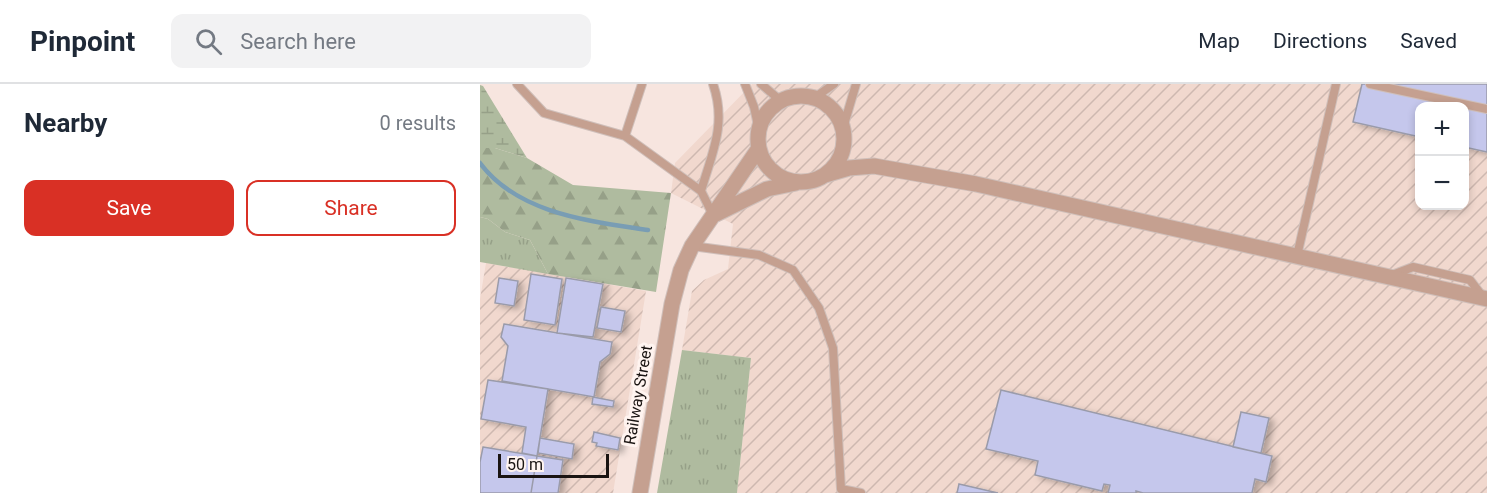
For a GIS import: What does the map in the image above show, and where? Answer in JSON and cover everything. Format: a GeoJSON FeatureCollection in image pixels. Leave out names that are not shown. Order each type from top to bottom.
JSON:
{"type":"FeatureCollection","features":[{"type":"Feature","properties":{"kind":"street"},"geometry":{"type":"LineString","coordinates":[[798,182],[780,177],[773,172],[766,165],[759,148],[759,130],[764,116],[774,105],[789,98],[809,93],[829,106],[840,120],[844,137],[842,155],[825,175]]}},
{"type":"Feature","properties":{"kind":"street","name":"Railway Street"},"geometry":{"type":"LineString","coordinates":[[640,493],[672,304],[681,270],[692,246],[759,148]]}},
{"type":"Feature","properties":{"kind":"street"},"geometry":{"type":"LineString","coordinates":[[713,215],[767,189],[817,179],[849,168],[873,166],[975,184],[1486,298]]}},
{"type":"Feature","properties":{"kind":"lane"},"geometry":{"type":"LineString","coordinates":[[517,84],[544,113],[625,136],[700,191],[713,215]]}},
{"type":"Feature","properties":{"kind":"lane"},"geometry":{"type":"LineString","coordinates":[[625,136],[642,84]]}},
{"type":"Feature","properties":{"kind":"lane"},"geometry":{"type":"LineString","coordinates":[[700,191],[720,124],[717,96],[713,84]]}},
{"type":"Feature","properties":{"kind":"lane"},"geometry":{"type":"LineString","coordinates":[[745,84],[754,107],[759,130]]}},
{"type":"Feature","properties":{"kind":"lane"},"geometry":{"type":"LineString","coordinates":[[761,84],[781,101]]}},
{"type":"Feature","properties":{"kind":"lane"},"geometry":{"type":"LineString","coordinates":[[809,93],[834,84]]}},
{"type":"Feature","properties":{"kind":"lane"},"geometry":{"type":"LineString","coordinates":[[843,129],[856,84]]}},
{"type":"Feature","properties":{"kind":"lane"},"geometry":{"type":"LineString","coordinates":[[1297,255],[1336,84]]}},
{"type":"Feature","properties":{"kind":"lane"},"geometry":{"type":"LineString","coordinates":[[1370,84],[1487,109]]}},
{"type":"Feature","properties":{"kind":"lane"},"geometry":{"type":"LineString","coordinates":[[692,246],[759,255],[793,270],[819,308],[833,348],[841,489],[861,493]]}},
{"type":"Feature","properties":{"kind":"shaded area"},"geometry":{"type":"Polygon","coordinates":[[[752,84],[1487,84],[1487,493],[737,493],[751,358],[682,350],[692,291],[704,280],[728,269],[733,224],[671,193],[675,163],[752,84]]]}},
{"type":"Feature","properties":{"kind":"shaded area"},"geometry":{"type":"Polygon","coordinates":[[[486,263],[646,291],[613,493],[480,493],[480,299],[486,263]]]}},
{"type":"Feature","properties":{"kind":"green space"},"geometry":{"type":"Polygon","coordinates":[[[480,85],[483,86],[527,158],[495,148],[480,148],[480,85]]]}},
{"type":"Feature","properties":{"kind":"green space"},"geometry":{"type":"Polygon","coordinates":[[[480,148],[495,148],[527,158],[573,185],[671,193],[656,292],[548,274],[530,240],[505,232],[488,219],[480,217],[480,148]]]}},
{"type":"Feature","properties":{"kind":"green space"},"geometry":{"type":"Polygon","coordinates":[[[480,217],[488,219],[505,232],[530,240],[548,274],[480,262],[480,217]]]}},
{"type":"Feature","properties":{"kind":"green space"},"geometry":{"type":"Polygon","coordinates":[[[682,350],[751,358],[737,493],[657,493],[682,350]]]}},
{"type":"Feature","properties":{"kind":"building"},"geometry":{"type":"Polygon","coordinates":[[[1362,84],[1487,84],[1487,152],[1469,148],[1469,102],[1415,102],[1415,136],[1353,122],[1362,84]]]}},
{"type":"Feature","properties":{"kind":"building"},"geometry":{"type":"Polygon","coordinates":[[[531,274],[562,279],[555,325],[524,320],[531,274]]]}},
{"type":"Feature","properties":{"kind":"building"},"geometry":{"type":"Polygon","coordinates":[[[499,278],[518,281],[514,306],[495,303],[499,278]]]}},
{"type":"Feature","properties":{"kind":"building"},"geometry":{"type":"Polygon","coordinates":[[[566,278],[603,284],[593,337],[557,333],[566,278]]]}},
{"type":"Feature","properties":{"kind":"building"},"geometry":{"type":"Polygon","coordinates":[[[601,307],[625,311],[621,332],[597,328],[601,307]]]}},
{"type":"Feature","properties":{"kind":"building"},"geometry":{"type":"Polygon","coordinates":[[[504,324],[612,342],[610,354],[600,362],[594,397],[502,381],[508,346],[501,337],[504,324]]]}},
{"type":"Feature","properties":{"kind":"building"},"geometry":{"type":"Polygon","coordinates":[[[488,380],[548,389],[537,456],[522,453],[526,427],[481,419],[488,380]]]}},
{"type":"Feature","properties":{"kind":"building"},"geometry":{"type":"Polygon","coordinates":[[[1001,390],[1272,456],[1266,482],[1255,479],[1252,493],[1143,493],[1136,491],[1136,493],[1108,493],[1110,485],[1104,484],[1102,491],[1035,475],[1038,461],[986,449],[1001,390]]]}},
{"type":"Feature","properties":{"kind":"building"},"geometry":{"type":"Polygon","coordinates":[[[593,397],[614,401],[613,407],[592,404],[593,397]]]}},
{"type":"Feature","properties":{"kind":"building"},"geometry":{"type":"Polygon","coordinates":[[[1241,412],[1269,418],[1261,453],[1233,447],[1241,412]]]}},
{"type":"Feature","properties":{"kind":"building"},"geometry":{"type":"Polygon","coordinates":[[[594,432],[620,438],[618,450],[596,446],[597,443],[592,442],[594,432]]]}},
{"type":"Feature","properties":{"kind":"building"},"geometry":{"type":"Polygon","coordinates":[[[540,438],[574,444],[572,459],[538,453],[540,438]]]}},
{"type":"Feature","properties":{"kind":"building"},"geometry":{"type":"Polygon","coordinates":[[[483,447],[537,456],[531,493],[480,493],[480,462],[483,447]]]}},
{"type":"Feature","properties":{"kind":"building"},"geometry":{"type":"Polygon","coordinates":[[[537,456],[563,460],[558,493],[531,493],[537,456]]]}},
{"type":"Feature","properties":{"kind":"building"},"geometry":{"type":"Polygon","coordinates":[[[959,484],[998,493],[957,493],[959,484]]]}},
{"type":"Feature","properties":{"kind":"waterway"},"geometry":{"type":"LineString","coordinates":[[480,163],[514,194],[535,204],[579,218],[648,230]]}}]}
